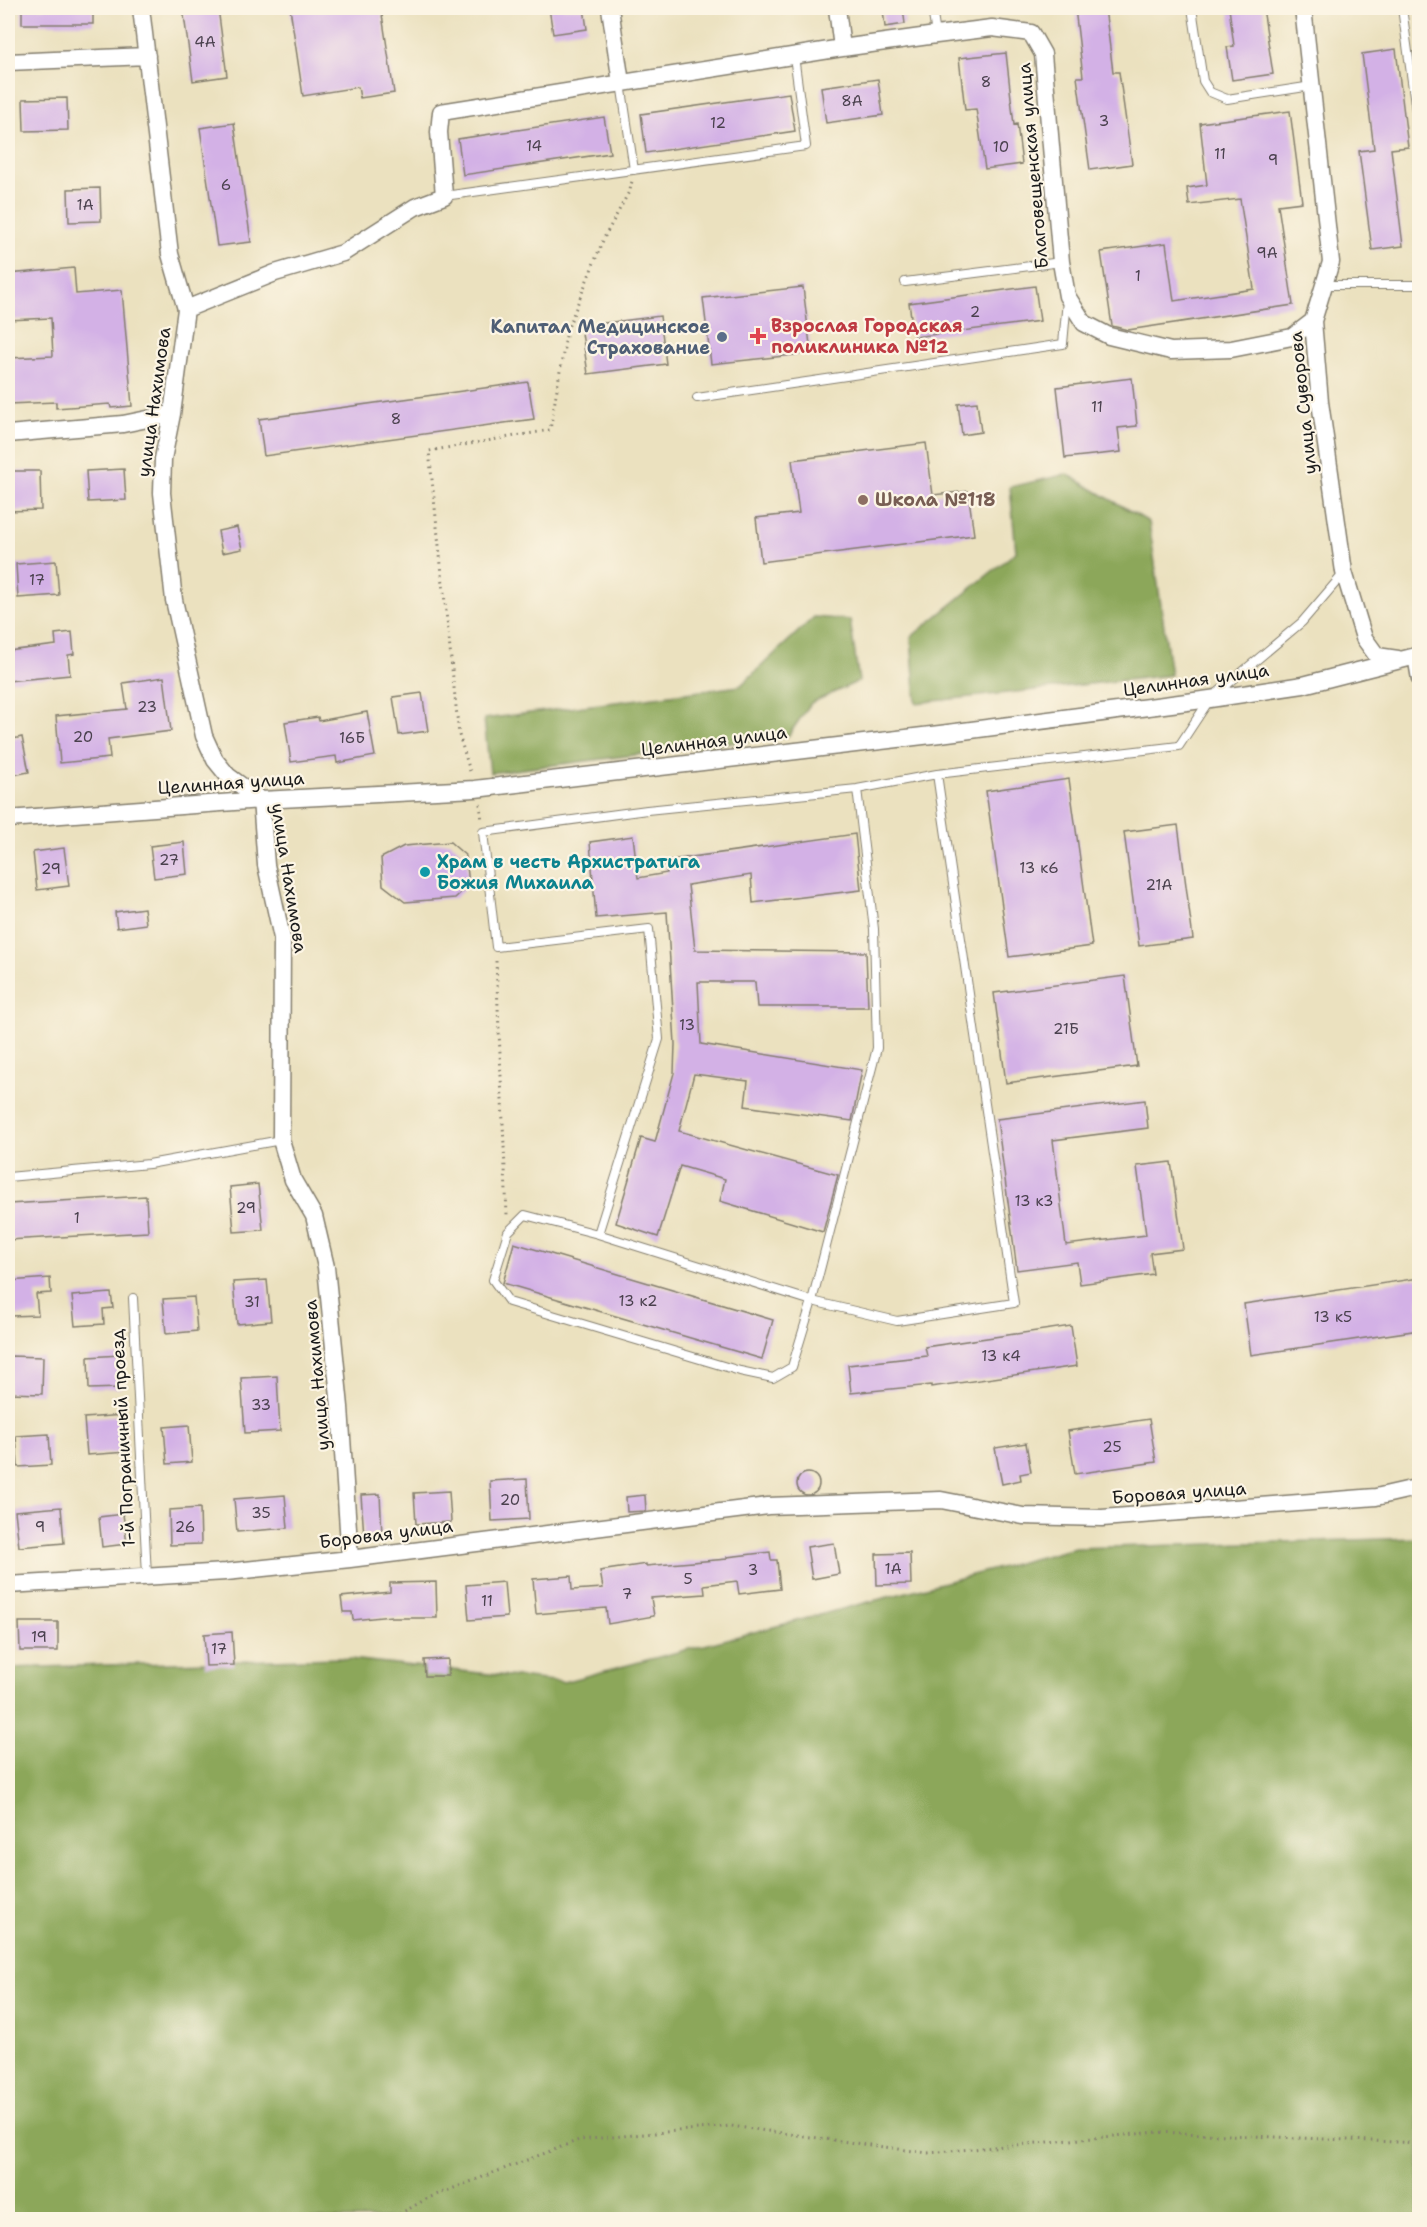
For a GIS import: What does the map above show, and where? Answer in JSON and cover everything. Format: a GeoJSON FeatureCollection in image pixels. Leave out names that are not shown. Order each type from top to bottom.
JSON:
{"type":"FeatureCollection","features":[{"type":"Feature","properties":{"kind":"street","name":"улица Нахимова"},"geometry":{"type":"LineString","coordinates":[[141,8],[170,254],[186,309],[172,414],[163,459],[162,493],[174,600],[204,736],[215,760],[228,776],[261,800],[267,865],[282,938],[281,1140],[293,1180],[314,1216],[326,1267],[340,1407],[350,1559]]}},
{"type":"Feature","properties":{"kind":"street"},"geometry":{"type":"LineString","coordinates":[[610,8],[621,83]]}},
{"type":"Feature","properties":{"kind":"street"},"geometry":{"type":"LineString","coordinates":[[837,8],[842,48]]}},
{"type":"Feature","properties":{"kind":"street","name":"улица Суворова"},"geometry":{"type":"LineString","coordinates":[[1303,8],[1331,262],[1313,321],[1320,402],[1344,572],[1364,638],[1377,656],[1413,657]]}},
{"type":"Feature","properties":{"kind":"street","name":"Благовещенская улица"},"geometry":{"type":"LineString","coordinates":[[444,196],[439,132],[441,112],[936,35],[992,28],[1030,33],[1043,54],[1061,262],[1067,296],[1084,323],[1109,336],[1171,351],[1231,349],[1292,337],[1313,321]]}},
{"type":"Feature","properties":{"kind":"street"},"geometry":{"type":"LineString","coordinates":[[8,62],[147,56]]}},
{"type":"Feature","properties":{"kind":"street"},"geometry":{"type":"LineString","coordinates":[[186,309],[275,273],[343,253],[416,207],[444,196]]}},
{"type":"Feature","properties":{"kind":"street"},"geometry":{"type":"LineString","coordinates":[[8,434],[123,424],[172,414]]}},
{"type":"Feature","properties":{"kind":"street"},"geometry":{"type":"LineString","coordinates":[[1413,657],[1419,679]]}},
{"type":"Feature","properties":{"kind":"street","name":"Целинная улица"},"geometry":{"type":"LineString","coordinates":[[8,819],[261,800],[475,789],[1210,699],[1303,685],[1413,657]]}},
{"type":"Feature","properties":{"kind":"street","name":"Боровая улица"},"geometry":{"type":"LineString","coordinates":[[8,1585],[226,1572],[350,1559],[768,1506],[941,1500],[1023,1516],[1102,1518],[1376,1497],[1419,1487]]}},
{"type":"Feature","properties":{"kind":"lane"},"geometry":{"type":"LineString","coordinates":[[932,8],[936,35]]}},
{"type":"Feature","properties":{"kind":"lane"},"geometry":{"type":"LineString","coordinates":[[1192,8],[1203,81],[1210,92],[1227,99],[1312,86]]}},
{"type":"Feature","properties":{"kind":"lane"},"geometry":{"type":"LineString","coordinates":[[1402,8],[1419,140]]}},
{"type":"Feature","properties":{"kind":"lane"},"geometry":{"type":"LineString","coordinates":[[444,196],[806,146],[794,56]]}},
{"type":"Feature","properties":{"kind":"lane"},"geometry":{"type":"LineString","coordinates":[[621,83],[634,170]]}},
{"type":"Feature","properties":{"kind":"lane"},"geometry":{"type":"LineString","coordinates":[[905,282],[1061,262]]}},
{"type":"Feature","properties":{"kind":"lane"},"geometry":{"type":"LineString","coordinates":[[1324,285],[1419,285]]}},
{"type":"Feature","properties":{"kind":"lane"},"geometry":{"type":"LineString","coordinates":[[697,398],[1063,344],[1067,296]]}},
{"type":"Feature","properties":{"kind":"lane"},"geometry":{"type":"LineString","coordinates":[[598,1234],[659,1039],[649,929],[495,947],[483,832],[647,810],[857,789],[937,774],[1179,746],[1210,699],[1302,622],[1344,572]]}},
{"type":"Feature","properties":{"kind":"lane"},"geometry":{"type":"LineString","coordinates":[[857,789],[874,929],[877,1048],[812,1301],[792,1367],[773,1378],[741,1371],[509,1302],[494,1280],[508,1232],[525,1215],[598,1234],[812,1301],[897,1321],[1014,1303],[937,774]]}},
{"type":"Feature","properties":{"kind":"lane"},"geometry":{"type":"LineString","coordinates":[[8,1177],[149,1164],[281,1140]]}},
{"type":"Feature","properties":{"kind":"lane","name":"1-й Пограничный проезд"},"geometry":{"type":"LineString","coordinates":[[133,1298],[147,1576]]}},
{"type":"Feature","properties":{"kind":"path"},"geometry":{"type":"LineString","coordinates":[[483,832],[480,802],[459,735],[429,451],[550,430],[567,330],[604,238],[630,190],[634,170]]}},
{"type":"Feature","properties":{"kind":"path"},"geometry":{"type":"LineString","coordinates":[[495,947],[508,1232]]}},
{"type":"Feature","properties":{"kind":"path"},"geometry":{"type":"LineString","coordinates":[[389,2220],[429,2198],[579,2140],[731,2126],[928,2152],[1158,2132],[1419,2143]]}},
{"type":"Feature","properties":{"kind":"green space"},"geometry":{"type":"Polygon","coordinates":[[[1067,474],[1149,522],[1171,675],[916,703],[911,637],[1016,552],[1010,487],[1067,474]]]}},
{"type":"Feature","properties":{"kind":"green space"},"geometry":{"type":"Polygon","coordinates":[[[814,617],[850,620],[859,681],[811,703],[788,736],[490,773],[484,719],[740,686],[814,617]]]}},
{"type":"Feature","properties":{"kind":"green space"},"geometry":{"type":"Polygon","coordinates":[[[1419,1538],[1419,2219],[8,2219],[8,1668],[340,1658],[563,1682],[1075,1548],[1419,1538]]]}},
{"type":"Feature","properties":{"kind":"building"},"geometry":{"type":"Polygon","coordinates":[[[22,8],[93,8],[93,24],[22,24],[22,8]]]}},
{"type":"Feature","properties":{"kind":"building"},"geometry":{"type":"Polygon","coordinates":[[[183,8],[218,8],[227,76],[193,81],[183,8]]]}},
{"type":"Feature","properties":{"kind":"building"},"geometry":{"type":"Polygon","coordinates":[[[290,8],[381,8],[394,93],[360,98],[358,87],[303,96],[290,8]]]}},
{"type":"Feature","properties":{"kind":"building"},"geometry":{"type":"Polygon","coordinates":[[[549,8],[584,8],[587,29],[553,34],[549,8]]]}},
{"type":"Feature","properties":{"kind":"building"},"geometry":{"type":"Polygon","coordinates":[[[903,8],[905,24],[885,27],[883,10],[903,8]]]}},
{"type":"Feature","properties":{"kind":"building"},"geometry":{"type":"Polygon","coordinates":[[[1075,8],[1105,8],[1113,72],[1119,72],[1132,164],[1090,170],[1077,77],[1083,77],[1075,8]]]}},
{"type":"Feature","properties":{"kind":"building"},"geometry":{"type":"Polygon","coordinates":[[[1229,8],[1263,8],[1273,74],[1232,80],[1227,47],[1234,46],[1229,8]]]}},
{"type":"Feature","properties":{"kind":"building"},"geometry":{"type":"Polygon","coordinates":[[[1396,49],[1408,147],[1391,149],[1403,246],[1372,250],[1359,151],[1374,149],[1362,54],[1396,49]]]}},
{"type":"Feature","properties":{"kind":"building"},"geometry":{"type":"Polygon","coordinates":[[[1006,53],[1014,125],[1017,124],[1022,164],[985,169],[976,109],[965,110],[959,58],[1006,53]]]}},
{"type":"Feature","properties":{"kind":"building"},"geometry":{"type":"Polygon","coordinates":[[[878,79],[883,115],[826,123],[821,87],[878,79]]]}},
{"type":"Feature","properties":{"kind":"building"},"geometry":{"type":"Polygon","coordinates":[[[789,93],[795,131],[646,153],[641,114],[789,93]]]}},
{"type":"Feature","properties":{"kind":"building"},"geometry":{"type":"Polygon","coordinates":[[[67,98],[68,130],[24,131],[23,99],[67,98]]]}},
{"type":"Feature","properties":{"kind":"building"},"geometry":{"type":"Polygon","coordinates":[[[1290,111],[1302,202],[1278,205],[1293,305],[1128,330],[1112,326],[1101,252],[1166,243],[1174,301],[1254,289],[1240,199],[1189,205],[1187,188],[1207,185],[1200,123],[1290,111]]]}},
{"type":"Feature","properties":{"kind":"building"},"geometry":{"type":"Polygon","coordinates":[[[604,117],[610,153],[463,175],[458,139],[604,117]]]}},
{"type":"Feature","properties":{"kind":"building"},"geometry":{"type":"Polygon","coordinates":[[[234,123],[251,242],[217,246],[200,128],[234,123]]]}},
{"type":"Feature","properties":{"kind":"building"},"geometry":{"type":"Polygon","coordinates":[[[100,188],[101,221],[69,222],[68,189],[100,188]]]}},
{"type":"Feature","properties":{"kind":"building"},"geometry":{"type":"Polygon","coordinates":[[[74,268],[76,294],[122,290],[132,406],[111,408],[110,404],[56,408],[56,402],[8,404],[8,358],[53,356],[51,318],[8,320],[8,274],[74,268]]]}},
{"type":"Feature","properties":{"kind":"building"},"geometry":{"type":"Polygon","coordinates":[[[1035,286],[1040,321],[914,337],[909,303],[1035,286]]]}},
{"type":"Feature","properties":{"kind":"building","name":"Взрослая Городская поликлиника №12"},"geometry":{"type":"Polygon","coordinates":[[[803,287],[811,353],[711,364],[703,298],[803,287]]]}},
{"type":"Feature","properties":{"kind":"building"},"geometry":{"type":"Polygon","coordinates":[[[660,316],[666,364],[588,374],[581,326],[660,316]]]}},
{"type":"Feature","properties":{"kind":"building"},"geometry":{"type":"Polygon","coordinates":[[[1132,378],[1137,426],[1118,428],[1121,452],[1065,458],[1057,387],[1132,378]]]}},
{"type":"Feature","properties":{"kind":"building"},"geometry":{"type":"Polygon","coordinates":[[[528,382],[534,419],[264,456],[259,419],[528,382]]]}},
{"type":"Feature","properties":{"kind":"building"},"geometry":{"type":"Polygon","coordinates":[[[977,402],[981,432],[962,435],[958,404],[977,402]]]}},
{"type":"Feature","properties":{"kind":"building","name":"Школа №118"},"geometry":{"type":"Polygon","coordinates":[[[926,443],[933,495],[968,491],[974,535],[761,562],[756,518],[799,513],[792,460],[926,443]]]}},
{"type":"Feature","properties":{"kind":"building"},"geometry":{"type":"Polygon","coordinates":[[[124,469],[126,500],[88,502],[86,471],[124,469]]]}},
{"type":"Feature","properties":{"kind":"building"},"geometry":{"type":"Polygon","coordinates":[[[8,471],[40,471],[41,510],[8,511],[8,471]]]}},
{"type":"Feature","properties":{"kind":"building"},"geometry":{"type":"Polygon","coordinates":[[[237,527],[242,549],[222,553],[218,531],[237,527]]]}},
{"type":"Feature","properties":{"kind":"building"},"geometry":{"type":"Polygon","coordinates":[[[56,561],[59,595],[18,598],[16,564],[56,561]]]}},
{"type":"Feature","properties":{"kind":"building"},"geometry":{"type":"Polygon","coordinates":[[[72,632],[74,654],[68,655],[70,675],[8,681],[8,651],[56,645],[55,634],[72,632]]]}},
{"type":"Feature","properties":{"kind":"building"},"geometry":{"type":"Polygon","coordinates":[[[164,677],[171,731],[108,739],[110,758],[60,763],[56,716],[127,709],[123,683],[164,677]]]}},
{"type":"Feature","properties":{"kind":"building"},"geometry":{"type":"Polygon","coordinates":[[[422,693],[428,731],[399,735],[393,697],[422,693]]]}},
{"type":"Feature","properties":{"kind":"building"},"geometry":{"type":"Polygon","coordinates":[[[367,712],[375,756],[337,763],[336,756],[291,762],[285,722],[318,717],[319,721],[367,712]]]}},
{"type":"Feature","properties":{"kind":"building"},"geometry":{"type":"Polygon","coordinates":[[[22,737],[29,772],[8,776],[8,740],[22,737]]]}},
{"type":"Feature","properties":{"kind":"building"},"geometry":{"type":"Polygon","coordinates":[[[1069,779],[1092,946],[1009,957],[986,791],[1069,779]]]}},
{"type":"Feature","properties":{"kind":"building"},"geometry":{"type":"Polygon","coordinates":[[[1178,825],[1193,939],[1139,946],[1124,832],[1178,825]]]}},
{"type":"Feature","properties":{"kind":"building"},"geometry":{"type":"Polygon","coordinates":[[[855,834],[861,890],[753,903],[751,875],[688,885],[695,950],[866,952],[868,1007],[757,1007],[755,982],[698,982],[701,1044],[862,1070],[852,1121],[745,1106],[748,1081],[694,1074],[679,1131],[838,1175],[823,1232],[720,1201],[725,1179],[680,1166],[658,1237],[616,1223],[641,1138],[655,1142],[674,1073],[675,1044],[667,912],[596,918],[590,842],[633,836],[638,878],[667,873],[664,861],[855,834]]]}},
{"type":"Feature","properties":{"kind":"building"},"geometry":{"type":"Polygon","coordinates":[[[184,842],[187,874],[154,878],[150,846],[184,842]]]}},
{"type":"Feature","properties":{"kind":"building","name":"Храм в честь Архистратига Божия Михаила"},"geometry":{"type":"Polygon","coordinates":[[[450,842],[466,856],[469,885],[455,898],[405,902],[383,885],[381,858],[404,846],[450,842]]]}},
{"type":"Feature","properties":{"kind":"building"},"geometry":{"type":"Polygon","coordinates":[[[64,848],[69,886],[37,890],[33,852],[64,848]]]}},
{"type":"Feature","properties":{"kind":"building"},"geometry":{"type":"Polygon","coordinates":[[[144,908],[146,924],[117,928],[115,912],[144,908]]]}},
{"type":"Feature","properties":{"kind":"building"},"geometry":{"type":"Polygon","coordinates":[[[1125,976],[1137,1066],[1006,1083],[994,993],[1125,976]]]}},
{"type":"Feature","properties":{"kind":"building"},"geometry":{"type":"Polygon","coordinates":[[[1145,1100],[1148,1128],[1053,1140],[1066,1245],[1146,1235],[1137,1166],[1171,1162],[1183,1249],[1150,1253],[1153,1274],[1080,1284],[1077,1262],[1017,1270],[997,1119],[1145,1100]]]}},
{"type":"Feature","properties":{"kind":"building"},"geometry":{"type":"Polygon","coordinates":[[[258,1184],[263,1230],[234,1232],[230,1187],[258,1184]]]}},
{"type":"Feature","properties":{"kind":"building"},"geometry":{"type":"Polygon","coordinates":[[[146,1196],[148,1232],[8,1240],[8,1204],[146,1196]]]}},
{"type":"Feature","properties":{"kind":"building"},"geometry":{"type":"Polygon","coordinates":[[[514,1243],[773,1320],[762,1359],[503,1283],[514,1243]]]}},
{"type":"Feature","properties":{"kind":"building"},"geometry":{"type":"Polygon","coordinates":[[[50,1278],[51,1293],[36,1294],[38,1315],[10,1316],[8,1281],[50,1278]]]}},
{"type":"Feature","properties":{"kind":"building"},"geometry":{"type":"Polygon","coordinates":[[[1419,1278],[1419,1330],[1251,1355],[1244,1304],[1419,1278]]]}},
{"type":"Feature","properties":{"kind":"building"},"geometry":{"type":"Polygon","coordinates":[[[267,1280],[271,1321],[237,1324],[233,1282],[267,1280]]]}},
{"type":"Feature","properties":{"kind":"building"},"geometry":{"type":"Polygon","coordinates":[[[111,1293],[113,1308],[103,1309],[104,1324],[75,1326],[72,1296],[111,1293]]]}},
{"type":"Feature","properties":{"kind":"building"},"geometry":{"type":"Polygon","coordinates":[[[194,1297],[197,1331],[166,1334],[163,1299],[194,1297]]]}},
{"type":"Feature","properties":{"kind":"building"},"geometry":{"type":"Polygon","coordinates":[[[1071,1326],[1077,1366],[931,1387],[931,1385],[851,1393],[848,1365],[927,1356],[925,1347],[1071,1326]]]}},
{"type":"Feature","properties":{"kind":"building"},"geometry":{"type":"Polygon","coordinates":[[[120,1355],[121,1388],[89,1389],[88,1357],[120,1355]]]}},
{"type":"Feature","properties":{"kind":"building"},"geometry":{"type":"Polygon","coordinates":[[[9,1356],[43,1357],[42,1394],[9,1393],[9,1356]]]}},
{"type":"Feature","properties":{"kind":"building"},"geometry":{"type":"Polygon","coordinates":[[[277,1376],[280,1431],[245,1433],[241,1378],[277,1376]]]}},
{"type":"Feature","properties":{"kind":"building"},"geometry":{"type":"Polygon","coordinates":[[[124,1415],[127,1452],[87,1455],[84,1418],[124,1415]]]}},
{"type":"Feature","properties":{"kind":"building"},"geometry":{"type":"Polygon","coordinates":[[[1149,1419],[1156,1462],[1075,1474],[1068,1431],[1149,1419]]]}},
{"type":"Feature","properties":{"kind":"building"},"geometry":{"type":"Polygon","coordinates":[[[189,1425],[192,1462],[167,1464],[164,1427],[189,1425]]]}},
{"type":"Feature","properties":{"kind":"building"},"geometry":{"type":"Polygon","coordinates":[[[49,1434],[51,1465],[18,1467],[16,1436],[49,1434]]]}},
{"type":"Feature","properties":{"kind":"building"},"geometry":{"type":"Polygon","coordinates":[[[1026,1443],[1031,1472],[1020,1474],[1021,1480],[1002,1484],[995,1448],[1026,1443]]]}},
{"type":"Feature","properties":{"kind":"building"},"geometry":{"type":"Polygon","coordinates":[[[808,1473],[816,1476],[819,1484],[816,1492],[808,1495],[800,1492],[797,1484],[800,1476],[808,1473]]]}},
{"type":"Feature","properties":{"kind":"building"},"geometry":{"type":"Polygon","coordinates":[[[527,1479],[529,1519],[492,1521],[490,1481],[527,1479]]]}},
{"type":"Feature","properties":{"kind":"building"},"geometry":{"type":"Polygon","coordinates":[[[449,1491],[451,1522],[416,1524],[414,1493],[449,1491]]]}},
{"type":"Feature","properties":{"kind":"building"},"geometry":{"type":"Polygon","coordinates":[[[380,1494],[382,1535],[364,1536],[361,1495],[380,1494]]]}},
{"type":"Feature","properties":{"kind":"building"},"geometry":{"type":"Polygon","coordinates":[[[285,1495],[288,1528],[237,1532],[234,1499],[285,1495]]]}},
{"type":"Feature","properties":{"kind":"building"},"geometry":{"type":"Polygon","coordinates":[[[645,1495],[646,1511],[627,1512],[626,1497],[645,1495]]]}},
{"type":"Feature","properties":{"kind":"building"},"geometry":{"type":"Polygon","coordinates":[[[61,1507],[64,1543],[19,1547],[15,1511],[61,1507]]]}},
{"type":"Feature","properties":{"kind":"building"},"geometry":{"type":"Polygon","coordinates":[[[200,1508],[201,1544],[170,1545],[169,1510],[200,1508]]]}},
{"type":"Feature","properties":{"kind":"building"},"geometry":{"type":"Polygon","coordinates":[[[123,1514],[127,1544],[102,1547],[99,1517],[123,1514]]]}},
{"type":"Feature","properties":{"kind":"building"},"geometry":{"type":"Polygon","coordinates":[[[834,1543],[839,1574],[812,1579],[807,1547],[834,1543]]]}},
{"type":"Feature","properties":{"kind":"building"},"geometry":{"type":"Polygon","coordinates":[[[770,1552],[771,1560],[777,1560],[780,1589],[739,1594],[737,1581],[704,1585],[705,1594],[651,1598],[654,1616],[608,1624],[606,1608],[536,1614],[533,1579],[571,1576],[572,1590],[603,1588],[600,1571],[646,1564],[646,1566],[727,1559],[727,1557],[770,1552]]]}},
{"type":"Feature","properties":{"kind":"building"},"geometry":{"type":"Polygon","coordinates":[[[910,1553],[911,1584],[877,1585],[876,1554],[910,1553]]]}},
{"type":"Feature","properties":{"kind":"building"},"geometry":{"type":"Polygon","coordinates":[[[436,1582],[437,1618],[391,1618],[391,1616],[353,1620],[352,1612],[343,1612],[341,1597],[390,1592],[390,1583],[436,1582]]]}},
{"type":"Feature","properties":{"kind":"building"},"geometry":{"type":"Polygon","coordinates":[[[504,1582],[507,1617],[469,1620],[466,1585],[504,1582]]]}},
{"type":"Feature","properties":{"kind":"building"},"geometry":{"type":"Polygon","coordinates":[[[19,1622],[58,1622],[58,1651],[20,1651],[19,1622]]]}},
{"type":"Feature","properties":{"kind":"building"},"geometry":{"type":"Polygon","coordinates":[[[232,1632],[234,1665],[206,1666],[204,1634],[232,1632]]]}},
{"type":"Feature","properties":{"kind":"building"},"geometry":{"type":"Polygon","coordinates":[[[448,1659],[448,1676],[425,1676],[424,1660],[448,1659]]]}},
{"type":"Feature","properties":{"kind":"place","name":"Взрослая Городская поликлиника №12"},"geometry":{"type":"Point","coordinates":[758,336]}},
{"type":"Feature","properties":{"kind":"place","name":"Капитал Медицинское Страхование"},"geometry":{"type":"Point","coordinates":[722,337]}},
{"type":"Feature","properties":{"kind":"place","name":"Школа №118"},"geometry":{"type":"Point","coordinates":[863,500]}},
{"type":"Feature","properties":{"kind":"place","name":"Храм в честь Архистратига Божия Михаила"},"geometry":{"type":"Point","coordinates":[425,872]}}]}
